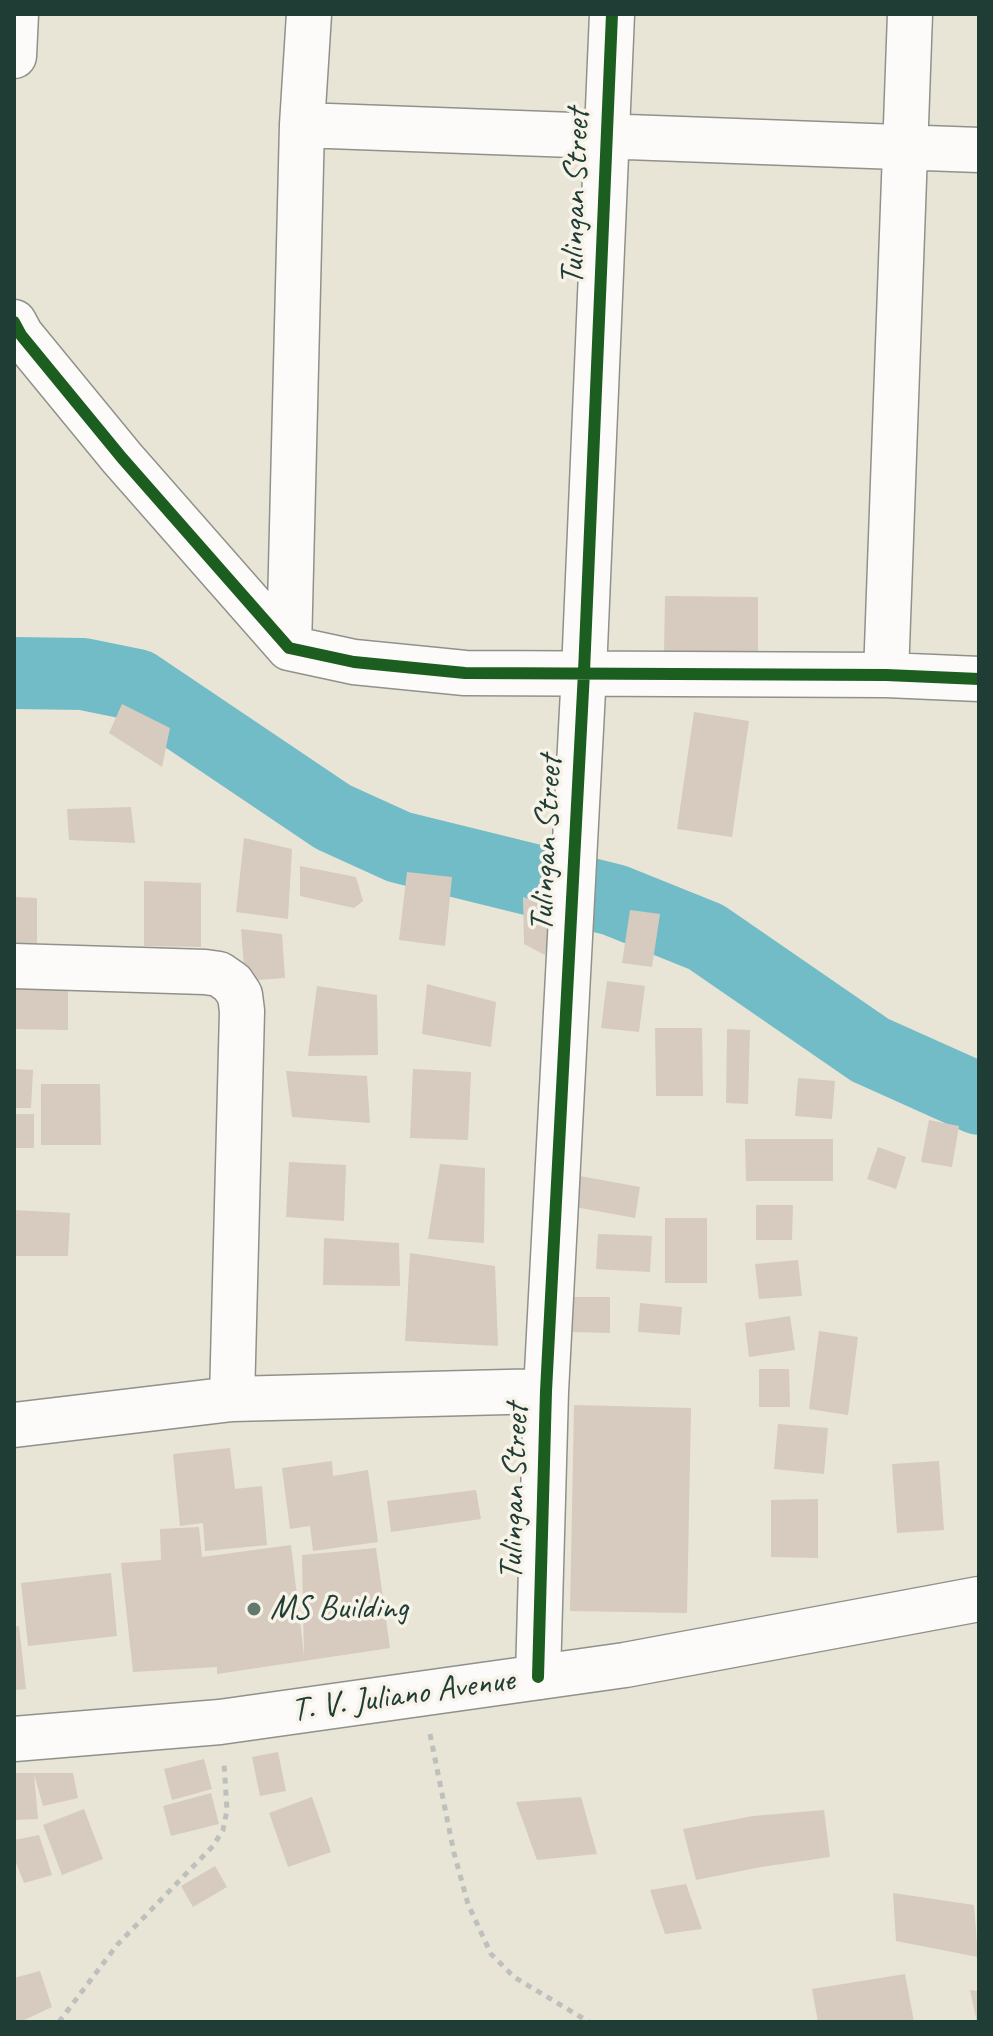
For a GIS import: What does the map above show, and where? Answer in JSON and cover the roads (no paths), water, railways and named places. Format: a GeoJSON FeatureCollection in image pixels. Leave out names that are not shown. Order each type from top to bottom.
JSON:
{"type":"FeatureCollection","features":[{"type":"Feature","properties":{"kind":"street"},"geometry":{"type":"LineString","coordinates":[[14,56],[16,14]]}},
{"type":"Feature","properties":{"kind":"street"},"geometry":{"type":"LineString","coordinates":[[289,648],[302,125],[309,14]]}},
{"type":"Feature","properties":{"kind":"street","name":"Tulingan Street"},"geometry":{"type":"LineString","coordinates":[[538,1677],[546,1391],[584,672],[612,14]]}},
{"type":"Feature","properties":{"kind":"street"},"geometry":{"type":"LineString","coordinates":[[886,675],[910,14]]}},
{"type":"Feature","properties":{"kind":"street"},"geometry":{"type":"LineString","coordinates":[[302,125],[979,150]]}},
{"type":"Feature","properties":{"kind":"street"},"geometry":{"type":"LineString","coordinates":[[14,322],[21,335],[132,470],[289,648],[354,662],[465,673],[886,675],[979,679]]}},
{"type":"Feature","properties":{"kind":"street"},"geometry":{"type":"LineString","coordinates":[[14,966],[205,972],[219,974],[232,983],[240,995],[232,1399]]}},
{"type":"Feature","properties":{"kind":"street"},"geometry":{"type":"LineString","coordinates":[[14,1425],[232,1399],[546,1391]]}},
{"type":"Feature","properties":{"kind":"street","name":"T. V. Juliano Avenue"},"geometry":{"type":"LineString","coordinates":[[14,1739],[220,1722],[625,1665],[979,1599]]}},
{"type":"Feature","properties":{"kind":"waterway"},"geometry":{"type":"LineString","coordinates":[[14,673],[83,674],[137,685],[333,817],[399,847],[614,900],[706,937],[870,1050],[979,1099]]}},
{"type":"Feature","properties":{"kind":"place","name":"MS Building"},"geometry":{"type":"Point","coordinates":[254,1609]}}]}
